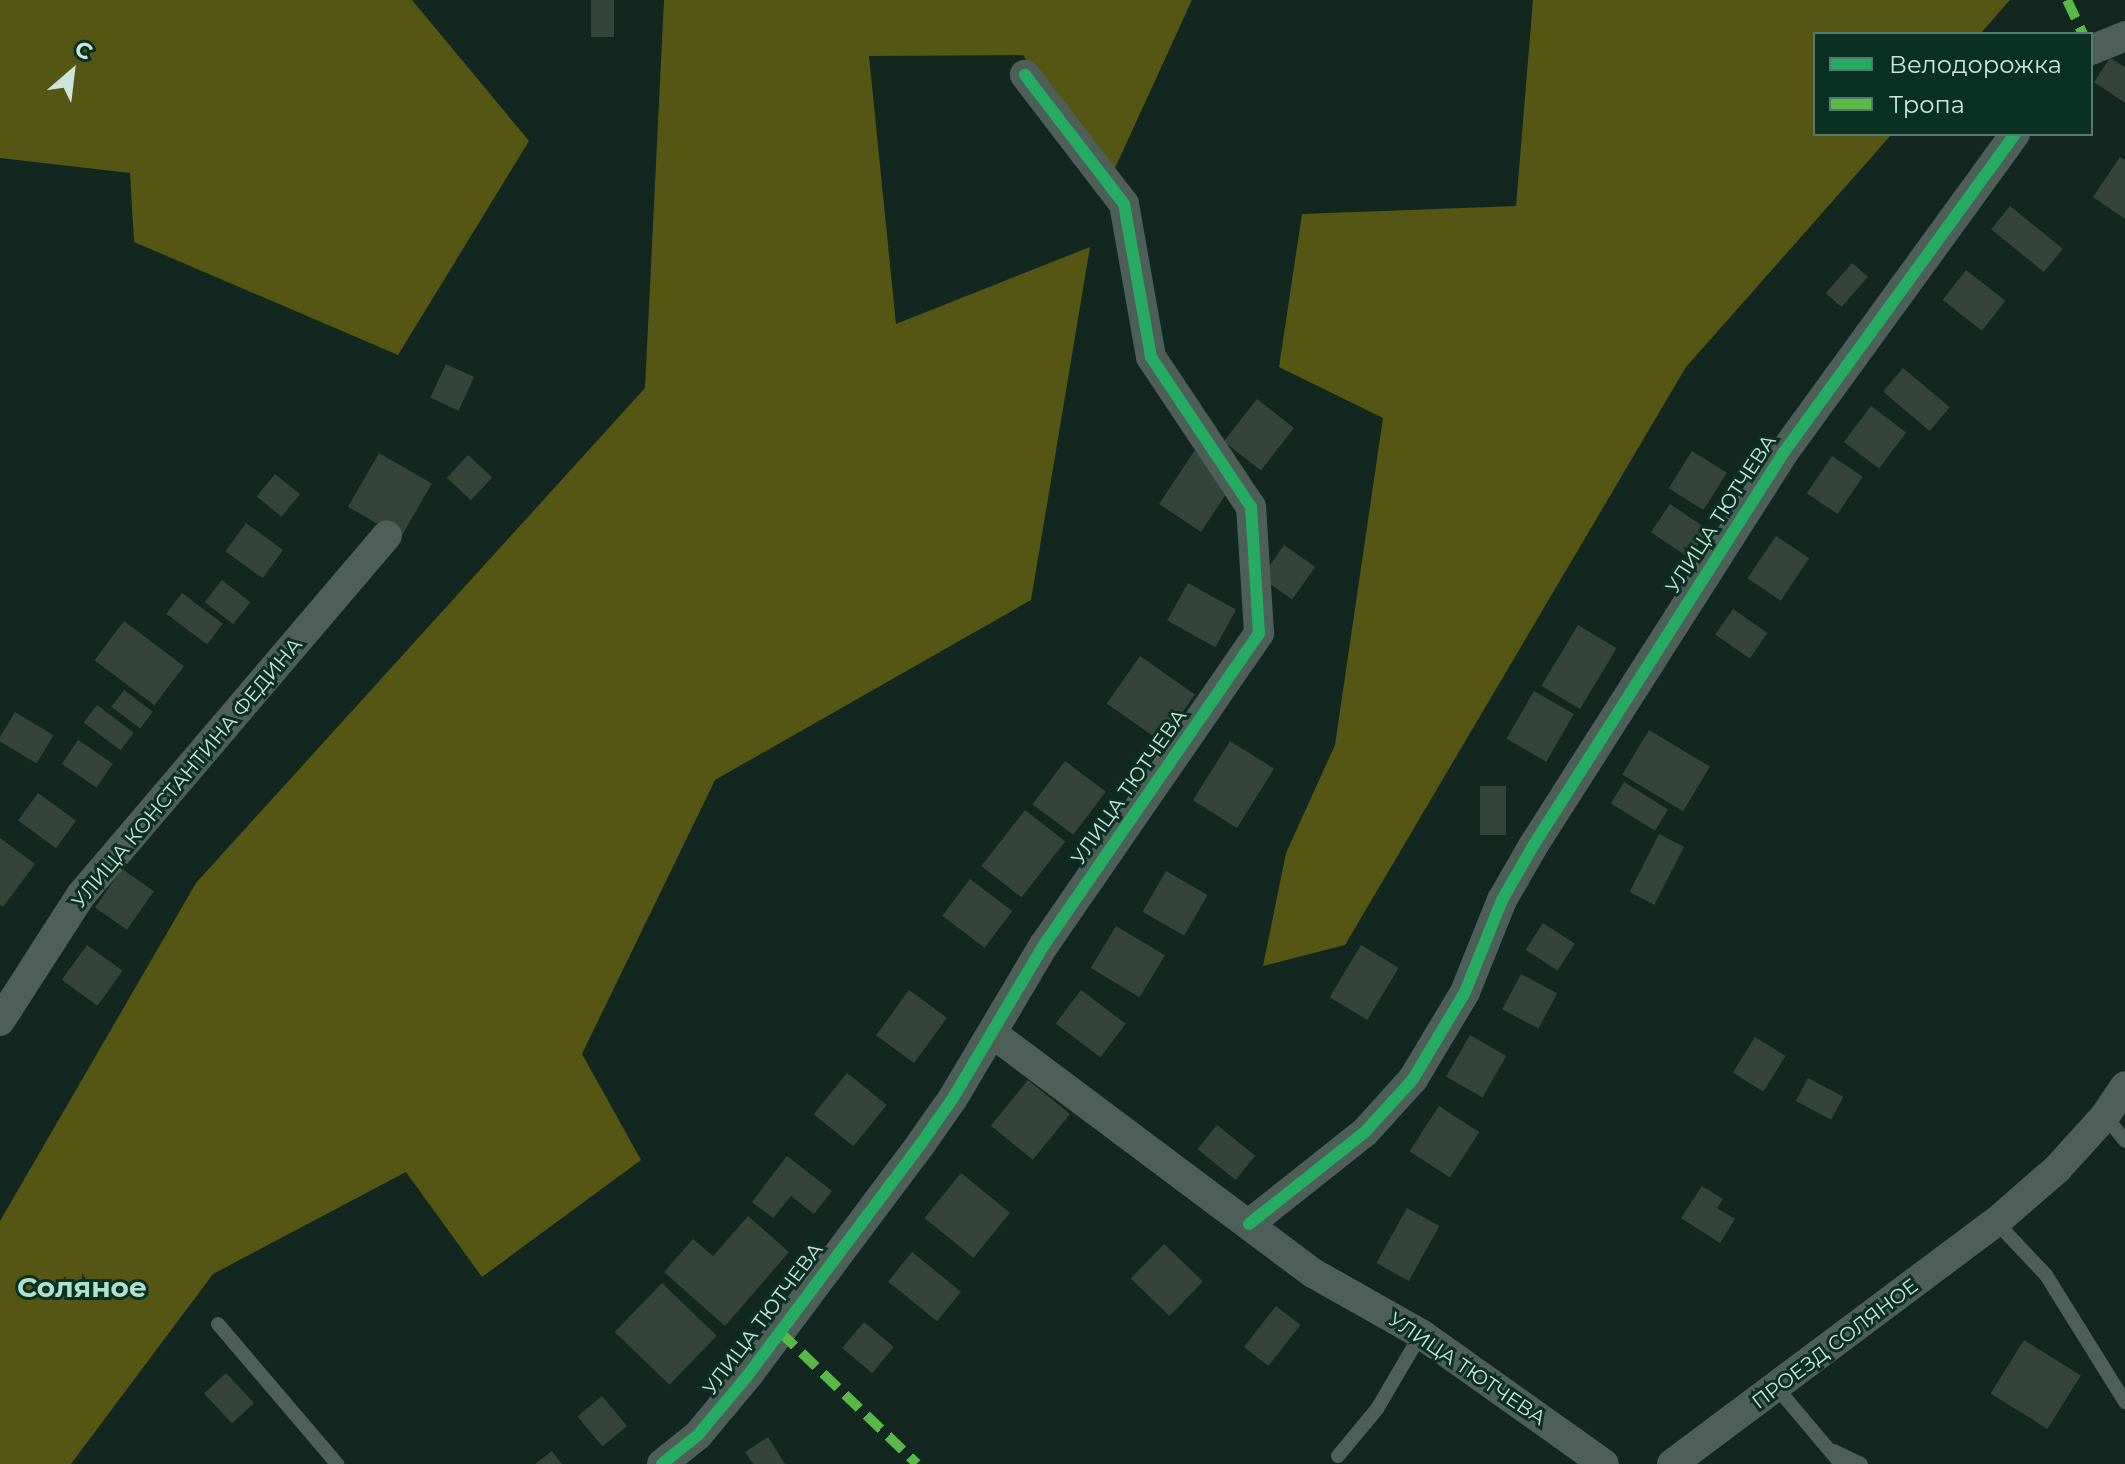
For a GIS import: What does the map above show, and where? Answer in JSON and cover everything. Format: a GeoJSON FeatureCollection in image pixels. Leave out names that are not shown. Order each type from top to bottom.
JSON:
{"type":"FeatureCollection","features":[{"type":"Feature","properties":{"kind":"street"},"geometry":{"type":"LineString","coordinates":[[2093,49],[2125,36]]}},
{"type":"Feature","properties":{"kind":"street","name":"УЛИЦА ТЮТЧЕВА"},"geometry":{"type":"LineString","coordinates":[[662,1464],[698,1435],[748,1375],[945,1109],[1044,945],[1259,633],[1251,507],[1151,357],[1124,204],[1025,75]]}},
{"type":"Feature","properties":{"kind":"street","name":"УЛИЦА ТЮТЧЕВА"},"geometry":{"type":"LineString","coordinates":[[1249,1224],[1365,1132],[1413,1079],[1465,992],[1502,900],[1533,846],[1692,596],[1784,452],[2014,136]]}},
{"type":"Feature","properties":{"kind":"street","name":"УЛИЦА КОНСТАНТИНА ФЕДИНА"},"geometry":{"type":"LineString","coordinates":[[0,1021],[81,895],[387,535]]}},
{"type":"Feature","properties":{"kind":"street","name":"УЛИЦА ТЮТЧЕВА"},"geometry":{"type":"LineString","coordinates":[[992,1033],[1313,1273],[1421,1334],[1604,1464]]}},
{"type":"Feature","properties":{"kind":"street","name":"ПРОЕЗД СОЛЯНОЕ"},"geometry":{"type":"LineString","coordinates":[[1672,1464],[1996,1222],[2057,1169],[2105,1116],[2125,1086]]}},
{"type":"Feature","properties":{"kind":"lane"},"geometry":{"type":"LineString","coordinates":[[2105,1116],[2125,1141]]}},
{"type":"Feature","properties":{"kind":"lane"},"geometry":{"type":"LineString","coordinates":[[1996,1222],[2046,1275],[2125,1402]]}},
{"type":"Feature","properties":{"kind":"lane"},"geometry":{"type":"LineString","coordinates":[[218,1324],[337,1464]]}},
{"type":"Feature","properties":{"kind":"lane"},"geometry":{"type":"LineString","coordinates":[[1338,1456],[1386,1397],[1421,1334]]}},
{"type":"Feature","properties":{"kind":"lane"},"geometry":{"type":"LineString","coordinates":[[1777,1388],[1837,1458],[1861,1464]]}},
{"type":"Feature","properties":{"kind":"shaded area"},"geometry":{"type":"Polygon","coordinates":[[[0,0],[412,0],[529,141],[398,355],[134,242],[130,173],[0,158],[0,0]]]}},
{"type":"Feature","properties":{"kind":"shaded area"},"geometry":{"type":"Polygon","coordinates":[[[664,0],[1192,0],[1110,179],[1023,55],[869,56],[896,324],[1090,247],[1031,600],[715,780],[582,1054],[641,1160],[482,1277],[406,1172],[213,1274],[71,1464],[0,1464],[0,1221],[196,883],[645,388],[664,0]]]}},
{"type":"Feature","properties":{"kind":"shaded area"},"geometry":{"type":"Polygon","coordinates":[[[1533,0],[2010,0],[1982,32],[1813,32],[1813,136],[1890,136],[1686,367],[1345,945],[1263,966],[1286,853],[1335,745],[1383,418],[1279,367],[1302,214],[1516,206],[1533,0]]]}},
{"type":"Feature","properties":{"kind":"building"},"geometry":{"type":"Polygon","coordinates":[[[591,0],[614,0],[614,37],[591,37],[591,0]]]}},
{"type":"Feature","properties":{"kind":"building"},"geometry":{"type":"Polygon","coordinates":[[[2110,58],[2125,67],[2125,103],[2094,82],[2110,58]]]}},
{"type":"Feature","properties":{"kind":"building"},"geometry":{"type":"Polygon","coordinates":[[[2120,157],[2125,160],[2125,219],[2093,197],[2120,157]]]}},
{"type":"Feature","properties":{"kind":"building"},"geometry":{"type":"Polygon","coordinates":[[[2010,206],[2063,249],[2044,272],[1991,229],[2010,206]]]}},
{"type":"Feature","properties":{"kind":"building"},"geometry":{"type":"Polygon","coordinates":[[[1852,263],[1868,277],[1842,307],[1826,293],[1852,263]]]}},
{"type":"Feature","properties":{"kind":"building"},"geometry":{"type":"Polygon","coordinates":[[[1966,270],[2005,301],[1982,331],[1943,300],[1966,270]]]}},
{"type":"Feature","properties":{"kind":"building"},"geometry":{"type":"Polygon","coordinates":[[[446,364],[474,377],[458,411],[430,398],[446,364]]]}},
{"type":"Feature","properties":{"kind":"building"},"geometry":{"type":"Polygon","coordinates":[[[1903,368],[1950,407],[1930,431],[1883,392],[1903,368]]]}},
{"type":"Feature","properties":{"kind":"building"},"geometry":{"type":"Polygon","coordinates":[[[1257,399],[1294,428],[1261,470],[1224,442],[1257,399]]]}},
{"type":"Feature","properties":{"kind":"building"},"geometry":{"type":"Polygon","coordinates":[[[1871,406],[1906,432],[1879,468],[1844,442],[1871,406]]]}},
{"type":"Feature","properties":{"kind":"building"},"geometry":{"type":"Polygon","coordinates":[[[1197,447],[1230,488],[1201,532],[1159,504],[1197,447]]]}},
{"type":"Feature","properties":{"kind":"building"},"geometry":{"type":"Polygon","coordinates":[[[1692,451],[1727,473],[1703,510],[1669,488],[1692,451]]]}},
{"type":"Feature","properties":{"kind":"building"},"geometry":{"type":"Polygon","coordinates":[[[379,453],[432,483],[401,537],[348,507],[379,453]]]}},
{"type":"Feature","properties":{"kind":"building"},"geometry":{"type":"Polygon","coordinates":[[[468,455],[492,478],[471,500],[447,478],[468,455]]]}},
{"type":"Feature","properties":{"kind":"building"},"geometry":{"type":"Polygon","coordinates":[[[1832,456],[1863,477],[1838,514],[1807,493],[1832,456]]]}},
{"type":"Feature","properties":{"kind":"building"},"geometry":{"type":"Polygon","coordinates":[[[275,474],[300,494],[282,517],[257,497],[275,474]]]}},
{"type":"Feature","properties":{"kind":"building"},"geometry":{"type":"Polygon","coordinates":[[[1670,504],[1708,530],[1689,558],[1651,532],[1670,504]]]}},
{"type":"Feature","properties":{"kind":"building"},"geometry":{"type":"Polygon","coordinates":[[[246,523],[283,550],[263,578],[225,551],[246,523]]]}},
{"type":"Feature","properties":{"kind":"building"},"geometry":{"type":"Polygon","coordinates":[[[1776,536],[1809,558],[1781,601],[1747,578],[1776,536]]]}},
{"type":"Feature","properties":{"kind":"building"},"geometry":{"type":"Polygon","coordinates":[[[1284,545],[1315,567],[1292,600],[1261,578],[1284,545]]]}},
{"type":"Feature","properties":{"kind":"building"},"geometry":{"type":"Polygon","coordinates":[[[222,580],[250,602],[233,624],[205,602],[222,580]]]}},
{"type":"Feature","properties":{"kind":"building"},"geometry":{"type":"Polygon","coordinates":[[[1188,583],[1236,610],[1215,647],[1167,621],[1188,583]]]}},
{"type":"Feature","properties":{"kind":"building"},"geometry":{"type":"Polygon","coordinates":[[[182,593],[223,624],[207,644],[166,614],[182,593]]]}},
{"type":"Feature","properties":{"kind":"building"},"geometry":{"type":"Polygon","coordinates":[[[1733,609],[1767,633],[1750,658],[1715,634],[1733,609]]]}},
{"type":"Feature","properties":{"kind":"building"},"geometry":{"type":"Polygon","coordinates":[[[124,621],[184,666],[154,705],[95,660],[124,621]]]}},
{"type":"Feature","properties":{"kind":"building"},"geometry":{"type":"Polygon","coordinates":[[[1578,625],[1617,648],[1580,709],[1541,686],[1578,625]]]}},
{"type":"Feature","properties":{"kind":"building"},"geometry":{"type":"Polygon","coordinates":[[[1140,656],[1195,694],[1162,742],[1107,704],[1140,656]]]}},
{"type":"Feature","properties":{"kind":"building"},"geometry":{"type":"Polygon","coordinates":[[[124,690],[153,712],[140,728],[111,707],[124,690]]]}},
{"type":"Feature","properties":{"kind":"building"},"geometry":{"type":"Polygon","coordinates":[[[1534,691],[1574,714],[1546,762],[1506,739],[1534,691]]]}},
{"type":"Feature","properties":{"kind":"building"},"geometry":{"type":"Polygon","coordinates":[[[97,705],[134,733],[120,750],[84,723],[97,705]]]}},
{"type":"Feature","properties":{"kind":"building"},"geometry":{"type":"Polygon","coordinates":[[[15,712],[54,735],[37,763],[0,741],[15,712]]]}},
{"type":"Feature","properties":{"kind":"building"},"geometry":{"type":"Polygon","coordinates":[[[1649,730],[1710,767],[1683,811],[1622,775],[1649,730]]]}},
{"type":"Feature","properties":{"kind":"building"},"geometry":{"type":"Polygon","coordinates":[[[78,740],[113,763],[97,788],[62,764],[78,740]]]}},
{"type":"Feature","properties":{"kind":"building"},"geometry":{"type":"Polygon","coordinates":[[[1230,741],[1274,769],[1237,828],[1193,800],[1230,741]]]}},
{"type":"Feature","properties":{"kind":"building"},"geometry":{"type":"Polygon","coordinates":[[[1065,761],[1106,792],[1073,835],[1033,804],[1065,761]]]}},
{"type":"Feature","properties":{"kind":"building"},"geometry":{"type":"Polygon","coordinates":[[[1624,782],[1668,810],[1655,831],[1611,803],[1624,782]]]}},
{"type":"Feature","properties":{"kind":"building"},"geometry":{"type":"Polygon","coordinates":[[[1480,786],[1506,786],[1506,835],[1480,835],[1480,786]]]}},
{"type":"Feature","properties":{"kind":"building"},"geometry":{"type":"Polygon","coordinates":[[[38,793],[76,821],[56,848],[18,821],[38,793]]]}},
{"type":"Feature","properties":{"kind":"building"},"geometry":{"type":"Polygon","coordinates":[[[1025,810],[1065,841],[1021,897],[981,866],[1025,810]]]}},
{"type":"Feature","properties":{"kind":"building"},"geometry":{"type":"Polygon","coordinates":[[[1659,834],[1684,847],[1654,905],[1629,892],[1659,834]]]}},
{"type":"Feature","properties":{"kind":"building"},"geometry":{"type":"Polygon","coordinates":[[[0,838],[35,864],[3,907],[0,905],[0,838]]]}},
{"type":"Feature","properties":{"kind":"building"},"geometry":{"type":"Polygon","coordinates":[[[122,869],[154,891],[127,930],[95,908],[122,869]]]}},
{"type":"Feature","properties":{"kind":"building"},"geometry":{"type":"Polygon","coordinates":[[[1166,871],[1208,895],[1184,936],[1142,912],[1166,871]]]}},
{"type":"Feature","properties":{"kind":"building"},"geometry":{"type":"Polygon","coordinates":[[[970,879],[1012,911],[985,948],[942,916],[970,879]]]}},
{"type":"Feature","properties":{"kind":"building"},"geometry":{"type":"Polygon","coordinates":[[[1543,923],[1575,944],[1557,971],[1526,950],[1543,923]]]}},
{"type":"Feature","properties":{"kind":"building"},"geometry":{"type":"Polygon","coordinates":[[[1116,926],[1165,955],[1140,997],[1091,968],[1116,926]]]}},
{"type":"Feature","properties":{"kind":"building"},"geometry":{"type":"Polygon","coordinates":[[[87,945],[123,971],[97,1006],[62,980],[87,945]]]}},
{"type":"Feature","properties":{"kind":"building"},"geometry":{"type":"Polygon","coordinates":[[[1361,945],[1399,968],[1367,1020],[1330,997],[1361,945]]]}},
{"type":"Feature","properties":{"kind":"building"},"geometry":{"type":"Polygon","coordinates":[[[1521,974],[1557,993],[1538,1029],[1502,1009],[1521,974]]]}},
{"type":"Feature","properties":{"kind":"building"},"geometry":{"type":"Polygon","coordinates":[[[909,990],[947,1018],[914,1063],[876,1035],[909,990]]]}},
{"type":"Feature","properties":{"kind":"building"},"geometry":{"type":"Polygon","coordinates":[[[1081,990],[1126,1024],[1100,1057],[1056,1024],[1081,990]]]}},
{"type":"Feature","properties":{"kind":"building"},"geometry":{"type":"Polygon","coordinates":[[[1470,1035],[1506,1056],[1482,1098],[1446,1077],[1470,1035]]]}},
{"type":"Feature","properties":{"kind":"building"},"geometry":{"type":"Polygon","coordinates":[[[1755,1037],[1786,1056],[1763,1092],[1733,1073],[1755,1037]]]}},
{"type":"Feature","properties":{"kind":"building"},"geometry":{"type":"Polygon","coordinates":[[[847,1073],[887,1105],[853,1146],[814,1114],[847,1073]]]}},
{"type":"Feature","properties":{"kind":"building"},"geometry":{"type":"Polygon","coordinates":[[[1808,1078],[1843,1097],[1831,1120],[1796,1101],[1808,1078]]]}},
{"type":"Feature","properties":{"kind":"building"},"geometry":{"type":"Polygon","coordinates":[[[1028,1080],[1070,1114],[1033,1160],[991,1126],[1028,1080]]]}},
{"type":"Feature","properties":{"kind":"building"},"geometry":{"type":"Polygon","coordinates":[[[1439,1106],[1479,1132],[1450,1177],[1410,1151],[1439,1106]]]}},
{"type":"Feature","properties":{"kind":"building"},"geometry":{"type":"Polygon","coordinates":[[[1217,1125],[1255,1156],[1236,1180],[1197,1149],[1217,1125]]]}},
{"type":"Feature","properties":{"kind":"building"},"geometry":{"type":"Polygon","coordinates":[[[787,1156],[832,1191],[814,1214],[791,1196],[773,1218],[752,1202],[787,1156]]]}},
{"type":"Feature","properties":{"kind":"building"},"geometry":{"type":"Polygon","coordinates":[[[961,1173],[1010,1213],[973,1258],[924,1218],[961,1173]]]}},
{"type":"Feature","properties":{"kind":"building"},"geometry":{"type":"Polygon","coordinates":[[[1702,1186],[1723,1199],[1717,1208],[1735,1219],[1720,1243],[1681,1218],[1702,1186]]]}},
{"type":"Feature","properties":{"kind":"building"},"geometry":{"type":"Polygon","coordinates":[[[1407,1208],[1439,1226],[1409,1281],[1376,1263],[1407,1208]]]}},
{"type":"Feature","properties":{"kind":"building"},"geometry":{"type":"Polygon","coordinates":[[[748,1216],[789,1252],[725,1326],[664,1272],[693,1239],[713,1256],[748,1216]]]}},
{"type":"Feature","properties":{"kind":"building"},"geometry":{"type":"Polygon","coordinates":[[[1164,1244],[1203,1282],[1170,1316],[1131,1279],[1164,1244]]]}},
{"type":"Feature","properties":{"kind":"building"},"geometry":{"type":"Polygon","coordinates":[[[912,1252],[961,1292],[937,1321],[888,1282],[912,1252]]]}},
{"type":"Feature","properties":{"kind":"building"},"geometry":{"type":"Polygon","coordinates":[[[662,1283],[717,1336],[669,1385],[615,1332],[662,1283]]]}},
{"type":"Feature","properties":{"kind":"building"},"geometry":{"type":"Polygon","coordinates":[[[1276,1306],[1300,1325],[1268,1366],[1244,1347],[1276,1306]]]}},
{"type":"Feature","properties":{"kind":"building"},"geometry":{"type":"Polygon","coordinates":[[[864,1322],[894,1347],[872,1373],[842,1348],[864,1322]]]}},
{"type":"Feature","properties":{"kind":"building"},"geometry":{"type":"Polygon","coordinates":[[[2024,1340],[2081,1376],[2047,1429],[1991,1393],[2024,1340]]]}},
{"type":"Feature","properties":{"kind":"building"},"geometry":{"type":"Polygon","coordinates":[[[226,1373],[254,1403],[232,1423],[204,1393],[226,1373]]]}},
{"type":"Feature","properties":{"kind":"building"},"geometry":{"type":"Polygon","coordinates":[[[602,1396],[627,1426],[603,1446],[577,1417],[602,1396]]]}},
{"type":"Feature","properties":{"kind":"building"},"geometry":{"type":"Polygon","coordinates":[[[768,1437],[785,1464],[753,1464],[745,1452],[768,1437]]]}},
{"type":"Feature","properties":{"kind":"building"},"geometry":{"type":"Polygon","coordinates":[[[552,1451],[562,1464],[535,1464],[552,1451]]]}},
{"type":"Feature","properties":{"kind":"marked path"},"geometry":{"type":"LineString","coordinates":[[2067,0],[2082,32]]}},
{"type":"Feature","properties":{"kind":"marked path"},"geometry":{"type":"LineString","coordinates":[[780,1332],[917,1464]]}},
{"type":"Feature","properties":{"kind":"cycle path"},"geometry":{"type":"LineString","coordinates":[[662,1464],[698,1435],[748,1375],[920,1145],[953,1098],[1044,945],[1259,633],[1251,507],[1151,357],[1124,204],[1025,75]]}},
{"type":"Feature","properties":{"kind":"cycle path"},"geometry":{"type":"LineString","coordinates":[[1249,1224],[1365,1132],[1413,1079],[1465,992],[1502,900],[1533,846],[1784,452],[2014,136]]}},
{"type":"Feature","properties":{"kind":"district","name":"Соляное"},"geometry":{"type":"Point","coordinates":[82,1287]}}]}
